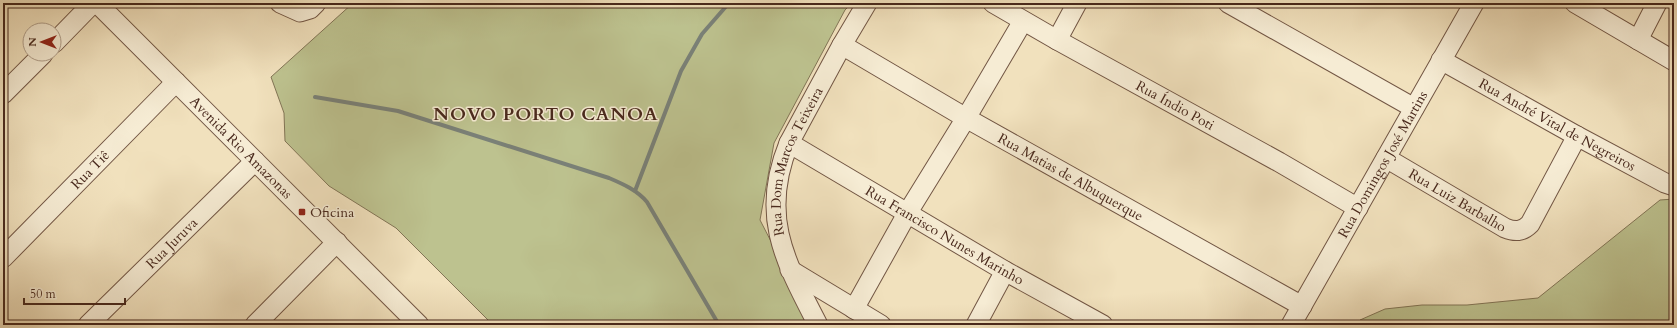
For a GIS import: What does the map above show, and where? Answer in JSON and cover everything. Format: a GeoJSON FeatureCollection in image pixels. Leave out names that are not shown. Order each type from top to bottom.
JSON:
{"type":"FeatureCollection","features":[{"type":"Feature","properties":{"kind":"street"},"geometry":{"type":"LineString","coordinates":[[62,35],[94,3]]}},
{"type":"Feature","properties":{"kind":"street","name":"Avenida Rio Amazonas"},"geometry":{"type":"LineString","coordinates":[[97,3],[337,242],[417,324]]}},
{"type":"Feature","properties":{"kind":"street"},"geometry":{"type":"LineString","coordinates":[[280,3],[300,12],[306,11],[315,4]]}},
{"type":"Feature","properties":{"kind":"street","name":"Rua Dom Marcos Teixeira"},"geometry":{"type":"LineString","coordinates":[[818,325],[790,270],[777,225],[775,204],[777,179],[782,160],[789,143],[842,45],[867,3]]}},
{"type":"Feature","properties":{"kind":"street","name":"Rua Índio Poti"},"geometry":{"type":"LineString","coordinates":[[993,3],[1057,40],[1279,162],[1358,208]]}},
{"type":"Feature","properties":{"kind":"street"},"geometry":{"type":"LineString","coordinates":[[1057,40],[1077,3]]}},
{"type":"Feature","properties":{"kind":"street"},"geometry":{"type":"LineString","coordinates":[[1228,3],[1414,108]]}},
{"type":"Feature","properties":{"kind":"street"},"geometry":{"type":"LineString","coordinates":[[1575,3],[1674,61]]}},
{"type":"Feature","properties":{"kind":"street"},"geometry":{"type":"LineString","coordinates":[[1638,40],[1657,3]]}},
{"type":"Feature","properties":{"kind":"street","name":"Rua Domingos José Martins"},"geometry":{"type":"LineString","coordinates":[[1291,325],[1441,60],[1467,5]]}},
{"type":"Feature","properties":{"kind":"street"},"geometry":{"type":"LineString","coordinates":[[854,309],[908,212],[966,118],[1023,21]]}},
{"type":"Feature","properties":{"kind":"street","name":"Rua Matias de Albuquerque"},"geometry":{"type":"LineString","coordinates":[[842,45],[966,118],[1302,306]]}},
{"type":"Feature","properties":{"kind":"street","name":"Rua André Vital de Negreiros"},"geometry":{"type":"LineString","coordinates":[[1441,60],[1577,136],[1670,186],[1674,186]]}},
{"type":"Feature","properties":{"kind":"street"},"geometry":{"type":"LineString","coordinates":[[3,94],[35,62]]}},
{"type":"Feature","properties":{"kind":"street","name":"Rua Tiê"},"geometry":{"type":"LineString","coordinates":[[3,258],[176,82]]}},
{"type":"Feature","properties":{"kind":"street","name":"Rua Luiz Barbalho"},"geometry":{"type":"LineString","coordinates":[[1386,158],[1505,228],[1520,231],[1525,229],[1530,224],[1577,136]]}},
{"type":"Feature","properties":{"kind":"street","name":"Rua Francisco Nunes Marinho"},"geometry":{"type":"LineString","coordinates":[[789,143],[908,212],[1005,271],[1103,325]]}},
{"type":"Feature","properties":{"kind":"street","name":"Rua Juruva"},"geometry":{"type":"LineString","coordinates":[[88,325],[255,161]]}},
{"type":"Feature","properties":{"kind":"street"},"geometry":{"type":"LineString","coordinates":[[255,325],[337,242]]}},
{"type":"Feature","properties":{"kind":"street"},"geometry":{"type":"LineString","coordinates":[[790,270],[881,325]]}},
{"type":"Feature","properties":{"kind":"street"},"geometry":{"type":"LineString","coordinates":[[976,325],[1005,271]]}},
{"type":"Feature","properties":{"kind":"green space"},"geometry":{"type":"Polygon","coordinates":[[[353,3],[852,3],[845,10],[774,143],[760,220],[814,325],[493,325],[396,228],[329,186],[285,141],[284,113],[271,77],[353,3]]]}},
{"type":"Feature","properties":{"kind":"green space"},"geometry":{"type":"Polygon","coordinates":[[[1674,199],[1674,325],[1357,325],[1360,320],[1385,309],[1422,305],[1467,305],[1538,298],[1660,200],[1674,199]]]}},
{"type":"Feature","properties":{"kind":"waterway"},"geometry":{"type":"LineString","coordinates":[[635,191],[681,71],[702,34],[729,3]]}},
{"type":"Feature","properties":{"kind":"waterway"},"geometry":{"type":"LineString","coordinates":[[315,97],[398,111],[609,178],[630,188],[647,202],[719,325]]}},
{"type":"Feature","properties":{"kind":"place","name":"Oficina"},"geometry":{"type":"Point","coordinates":[302,212]}},
{"type":"Feature","properties":{"kind":"district","name":"NOVO PORTO CANOA"},"geometry":{"type":"Point","coordinates":[546,114]}}]}
